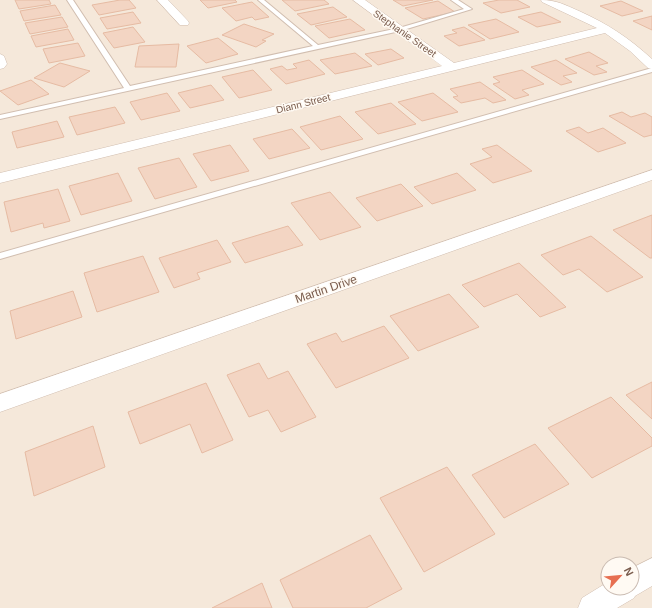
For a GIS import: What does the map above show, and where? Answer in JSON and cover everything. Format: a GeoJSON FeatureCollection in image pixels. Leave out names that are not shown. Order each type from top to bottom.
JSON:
{"type":"FeatureCollection","features":[{"type":"Feature","properties":{"kind":"street"},"geometry":{"type":"LineString","coordinates":[[162,0],[184,23]]}},
{"type":"Feature","properties":{"kind":"street","name":"Stephanie Street"},"geometry":{"type":"LineString","coordinates":[[358,0],[452,67]]}},
{"type":"Feature","properties":{"kind":"street"},"geometry":{"type":"LineString","coordinates":[[551,0],[607,30],[631,46],[652,65]]}},
{"type":"Feature","properties":{"kind":"street","name":"Diann Street"},"geometry":{"type":"LineString","coordinates":[[0,178],[607,30]]}},
{"type":"Feature","properties":{"kind":"street"},"geometry":{"type":"LineString","coordinates":[[0,58],[2,64],[0,65]]}},
{"type":"Feature","properties":{"kind":"street","name":"Martin Drive"},"geometry":{"type":"LineString","coordinates":[[0,403],[652,175]]}},
{"type":"Feature","properties":{"kind":"street"},"geometry":{"type":"LineString","coordinates":[[640,578],[652,571]]}},
{"type":"Feature","properties":{"kind":"street"},"geometry":{"type":"LineString","coordinates":[[592,608],[611,596]]}},
{"type":"Feature","properties":{"kind":"lane"},"geometry":{"type":"LineString","coordinates":[[70,0],[128,89]]}},
{"type":"Feature","properties":{"kind":"lane"},"geometry":{"type":"LineString","coordinates":[[261,0],[317,48]]}},
{"type":"Feature","properties":{"kind":"lane"},"geometry":{"type":"LineString","coordinates":[[0,117],[400,29],[469,9],[454,0]]}},
{"type":"Feature","properties":{"kind":"lane"},"geometry":{"type":"LineString","coordinates":[[0,256],[652,70]]}},
{"type":"Feature","properties":{"kind":"shaded area"},"geometry":{"type":"Polygon","coordinates":[[[0,0],[652,0],[652,608],[0,608],[0,0]]]}},
{"type":"Feature","properties":{"kind":"building"},"geometry":{"type":"Polygon","coordinates":[[[15,0],[49,0],[51,4],[19,9],[15,0]]]}},
{"type":"Feature","properties":{"kind":"building"},"geometry":{"type":"Polygon","coordinates":[[[120,0],[129,0],[136,8],[99,15],[92,5],[120,0]]]}},
{"type":"Feature","properties":{"kind":"building"},"geometry":{"type":"Polygon","coordinates":[[[200,0],[235,0],[237,2],[208,8],[200,0]]]}},
{"type":"Feature","properties":{"kind":"building"},"geometry":{"type":"Polygon","coordinates":[[[282,0],[324,0],[329,4],[295,11],[282,0]]]}},
{"type":"Feature","properties":{"kind":"building"},"geometry":{"type":"Polygon","coordinates":[[[393,0],[433,0],[403,6],[393,0]]]}},
{"type":"Feature","properties":{"kind":"building"},"geometry":{"type":"Polygon","coordinates":[[[499,0],[517,0],[530,7],[501,13],[483,3],[499,0]]]}},
{"type":"Feature","properties":{"kind":"building"},"geometry":{"type":"Polygon","coordinates":[[[438,1],[455,12],[423,19],[405,8],[438,1]]]}},
{"type":"Feature","properties":{"kind":"building"},"geometry":{"type":"Polygon","coordinates":[[[621,1],[643,11],[622,16],[600,6],[621,1]]]}},
{"type":"Feature","properties":{"kind":"building"},"geometry":{"type":"Polygon","coordinates":[[[252,2],[269,17],[255,20],[252,17],[236,21],[222,8],[252,2]]]}},
{"type":"Feature","properties":{"kind":"building"},"geometry":{"type":"Polygon","coordinates":[[[55,5],[61,15],[24,21],[20,11],[55,5]]]}},
{"type":"Feature","properties":{"kind":"building"},"geometry":{"type":"Polygon","coordinates":[[[333,7],[347,17],[311,25],[297,14],[333,7]]]}},
{"type":"Feature","properties":{"kind":"building"},"geometry":{"type":"Polygon","coordinates":[[[133,12],[141,23],[107,29],[100,18],[133,12]]]}},
{"type":"Feature","properties":{"kind":"building"},"geometry":{"type":"Polygon","coordinates":[[[541,12],[561,22],[537,27],[518,17],[541,12]]]}},
{"type":"Feature","properties":{"kind":"building"},"geometry":{"type":"Polygon","coordinates":[[[652,16],[652,30],[633,21],[652,16]]]}},
{"type":"Feature","properties":{"kind":"building"},"geometry":{"type":"Polygon","coordinates":[[[62,17],[68,27],[30,34],[25,23],[62,17]]]}},
{"type":"Feature","properties":{"kind":"building"},"geometry":{"type":"Polygon","coordinates":[[[350,19],[365,30],[329,38],[315,26],[350,19]]]}},
{"type":"Feature","properties":{"kind":"building"},"geometry":{"type":"Polygon","coordinates":[[[496,19],[519,32],[490,39],[468,25],[496,19]]]}},
{"type":"Feature","properties":{"kind":"building"},"geometry":{"type":"Polygon","coordinates":[[[244,24],[274,34],[262,40],[266,41],[256,47],[222,35],[244,24]]]}},
{"type":"Feature","properties":{"kind":"building"},"geometry":{"type":"Polygon","coordinates":[[[133,27],[145,42],[114,48],[103,33],[133,27]]]}},
{"type":"Feature","properties":{"kind":"building"},"geometry":{"type":"Polygon","coordinates":[[[464,27],[485,40],[459,46],[444,36],[457,33],[452,30],[464,27]]]}},
{"type":"Feature","properties":{"kind":"building"},"geometry":{"type":"Polygon","coordinates":[[[68,29],[74,40],[36,47],[31,36],[68,29]]]}},
{"type":"Feature","properties":{"kind":"building"},"geometry":{"type":"Polygon","coordinates":[[[218,38],[238,54],[206,63],[187,46],[218,38]]]}},
{"type":"Feature","properties":{"kind":"building"},"geometry":{"type":"Polygon","coordinates":[[[78,43],[85,56],[49,63],[43,49],[78,43]]]}},
{"type":"Feature","properties":{"kind":"building"},"geometry":{"type":"Polygon","coordinates":[[[179,44],[176,67],[135,67],[139,46],[179,44]]]}},
{"type":"Feature","properties":{"kind":"building"},"geometry":{"type":"Polygon","coordinates":[[[391,49],[404,58],[378,65],[365,54],[391,49]]]}},
{"type":"Feature","properties":{"kind":"building"},"geometry":{"type":"Polygon","coordinates":[[[589,52],[608,63],[596,66],[607,72],[594,75],[565,59],[589,52]]]}},
{"type":"Feature","properties":{"kind":"building"},"geometry":{"type":"Polygon","coordinates":[[[355,53],[372,66],[335,74],[320,60],[355,53]]]}},
{"type":"Feature","properties":{"kind":"building"},"geometry":{"type":"Polygon","coordinates":[[[309,60],[325,74],[286,84],[270,69],[282,66],[287,70],[297,68],[293,64],[309,60]]]}},
{"type":"Feature","properties":{"kind":"building"},"geometry":{"type":"Polygon","coordinates":[[[556,60],[577,73],[563,76],[572,82],[561,85],[531,67],[556,60]]]}},
{"type":"Feature","properties":{"kind":"building"},"geometry":{"type":"Polygon","coordinates":[[[60,63],[90,71],[64,87],[34,78],[60,63]]]}},
{"type":"Feature","properties":{"kind":"building"},"geometry":{"type":"Polygon","coordinates":[[[253,70],[272,90],[239,98],[222,77],[253,70]]]}},
{"type":"Feature","properties":{"kind":"building"},"geometry":{"type":"Polygon","coordinates":[[[522,70],[544,84],[522,90],[529,95],[515,99],[493,84],[500,82],[493,77],[522,70]]]}},
{"type":"Feature","properties":{"kind":"building"},"geometry":{"type":"Polygon","coordinates":[[[31,80],[49,94],[18,105],[0,91],[31,80]]]}},
{"type":"Feature","properties":{"kind":"building"},"geometry":{"type":"Polygon","coordinates":[[[480,82],[506,100],[493,103],[485,98],[461,103],[453,97],[458,96],[450,89],[480,82]]]}},
{"type":"Feature","properties":{"kind":"building"},"geometry":{"type":"Polygon","coordinates":[[[211,85],[224,100],[190,108],[178,93],[211,85]]]}},
{"type":"Feature","properties":{"kind":"building"},"geometry":{"type":"Polygon","coordinates":[[[167,93],[180,111],[141,120],[130,102],[167,93]]]}},
{"type":"Feature","properties":{"kind":"building"},"geometry":{"type":"Polygon","coordinates":[[[433,93],[458,112],[422,121],[398,102],[433,93]]]}},
{"type":"Feature","properties":{"kind":"building"},"geometry":{"type":"Polygon","coordinates":[[[391,103],[416,124],[378,134],[355,112],[391,103]]]}},
{"type":"Feature","properties":{"kind":"building"},"geometry":{"type":"Polygon","coordinates":[[[115,107],[125,123],[77,135],[69,117],[115,107]]]}},
{"type":"Feature","properties":{"kind":"building"},"geometry":{"type":"Polygon","coordinates":[[[622,112],[631,117],[645,113],[652,117],[652,135],[644,137],[609,116],[622,112]]]}},
{"type":"Feature","properties":{"kind":"building"},"geometry":{"type":"Polygon","coordinates":[[[340,116],[363,139],[321,150],[300,127],[340,116]]]}},
{"type":"Feature","properties":{"kind":"building"},"geometry":{"type":"Polygon","coordinates":[[[57,121],[64,137],[17,148],[12,132],[57,121]]]}},
{"type":"Feature","properties":{"kind":"building"},"geometry":{"type":"Polygon","coordinates":[[[579,127],[588,133],[603,128],[626,143],[598,152],[566,131],[579,127]]]}},
{"type":"Feature","properties":{"kind":"building"},"geometry":{"type":"Polygon","coordinates":[[[292,129],[310,148],[269,159],[253,139],[292,129]]]}},
{"type":"Feature","properties":{"kind":"building"},"geometry":{"type":"Polygon","coordinates":[[[230,145],[249,171],[211,181],[193,154],[230,145]]]}},
{"type":"Feature","properties":{"kind":"building"},"geometry":{"type":"Polygon","coordinates":[[[497,145],[532,171],[493,183],[470,164],[492,157],[482,149],[497,145]]]}},
{"type":"Feature","properties":{"kind":"building"},"geometry":{"type":"Polygon","coordinates":[[[179,158],[197,187],[155,199],[138,168],[179,158]]]}},
{"type":"Feature","properties":{"kind":"building"},"geometry":{"type":"Polygon","coordinates":[[[118,173],[132,201],[81,215],[69,186],[118,173]]]}},
{"type":"Feature","properties":{"kind":"building"},"geometry":{"type":"Polygon","coordinates":[[[457,173],[476,190],[432,204],[414,187],[457,173]]]}},
{"type":"Feature","properties":{"kind":"building"},"geometry":{"type":"Polygon","coordinates":[[[401,184],[423,206],[377,221],[356,198],[401,184]]]}},
{"type":"Feature","properties":{"kind":"building"},"geometry":{"type":"Polygon","coordinates":[[[58,189],[70,221],[44,228],[43,223],[11,232],[4,202],[58,189]]]}},
{"type":"Feature","properties":{"kind":"building"},"geometry":{"type":"Polygon","coordinates":[[[330,192],[361,227],[320,240],[291,203],[330,192]]]}},
{"type":"Feature","properties":{"kind":"building"},"geometry":{"type":"Polygon","coordinates":[[[652,215],[652,258],[650,258],[613,230],[652,215]]]}},
{"type":"Feature","properties":{"kind":"building"},"geometry":{"type":"Polygon","coordinates":[[[288,226],[303,245],[245,263],[232,243],[288,226]]]}},
{"type":"Feature","properties":{"kind":"building"},"geometry":{"type":"Polygon","coordinates":[[[591,236],[643,277],[607,292],[579,269],[563,275],[541,255],[591,236]]]}},
{"type":"Feature","properties":{"kind":"building"},"geometry":{"type":"Polygon","coordinates":[[[217,240],[231,262],[197,273],[200,279],[174,288],[159,258],[217,240]]]}},
{"type":"Feature","properties":{"kind":"building"},"geometry":{"type":"Polygon","coordinates":[[[143,256],[159,292],[97,312],[84,273],[143,256]]]}},
{"type":"Feature","properties":{"kind":"building"},"geometry":{"type":"Polygon","coordinates":[[[519,263],[566,307],[540,317],[517,294],[484,307],[462,285],[519,263]]]}},
{"type":"Feature","properties":{"kind":"building"},"geometry":{"type":"Polygon","coordinates":[[[73,291],[82,317],[16,339],[10,311],[73,291]]]}},
{"type":"Feature","properties":{"kind":"building"},"geometry":{"type":"Polygon","coordinates":[[[449,294],[479,327],[418,351],[390,316],[449,294]]]}},
{"type":"Feature","properties":{"kind":"building"},"geometry":{"type":"Polygon","coordinates":[[[384,326],[409,358],[336,388],[307,344],[336,333],[342,342],[384,326]]]}},
{"type":"Feature","properties":{"kind":"building"},"geometry":{"type":"Polygon","coordinates":[[[259,363],[268,379],[288,371],[316,417],[281,432],[268,410],[249,417],[227,375],[259,363]]]}},
{"type":"Feature","properties":{"kind":"building"},"geometry":{"type":"Polygon","coordinates":[[[652,382],[652,419],[626,395],[652,382]]]}},
{"type":"Feature","properties":{"kind":"building"},"geometry":{"type":"Polygon","coordinates":[[[206,383],[233,440],[202,453],[190,424],[140,444],[128,412],[206,383]]]}},
{"type":"Feature","properties":{"kind":"building"},"geometry":{"type":"Polygon","coordinates":[[[611,397],[652,438],[652,446],[592,478],[548,428],[611,397]]]}},
{"type":"Feature","properties":{"kind":"building"},"geometry":{"type":"Polygon","coordinates":[[[93,426],[105,467],[34,496],[25,452],[93,426]]]}},
{"type":"Feature","properties":{"kind":"building"},"geometry":{"type":"Polygon","coordinates":[[[535,444],[569,484],[504,518],[472,475],[535,444]]]}},
{"type":"Feature","properties":{"kind":"building"},"geometry":{"type":"Polygon","coordinates":[[[447,467],[495,534],[424,572],[380,498],[447,467]]]}},
{"type":"Feature","properties":{"kind":"building"},"geometry":{"type":"Polygon","coordinates":[[[370,535],[402,589],[366,608],[293,608],[280,580],[370,535]]]}},
{"type":"Feature","properties":{"kind":"building"},"geometry":{"type":"Polygon","coordinates":[[[262,583],[272,608],[212,608],[262,583]]]}}]}
